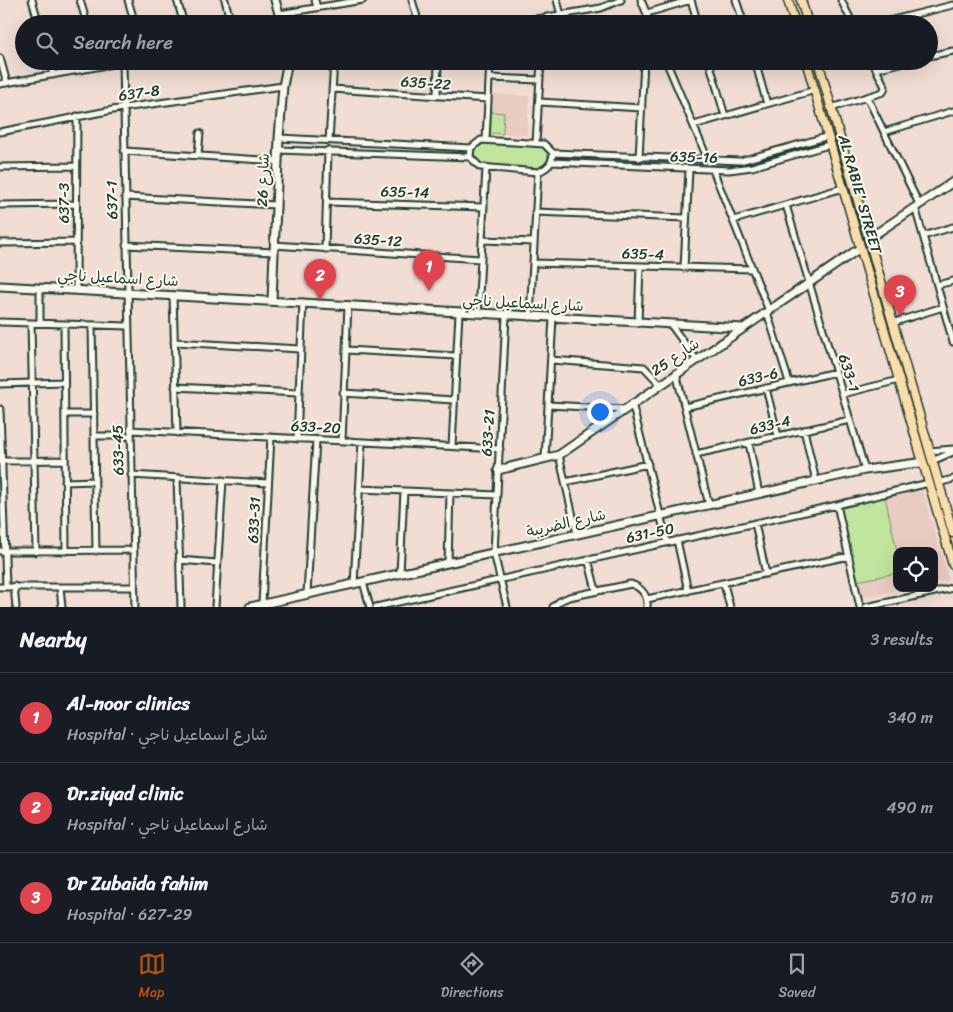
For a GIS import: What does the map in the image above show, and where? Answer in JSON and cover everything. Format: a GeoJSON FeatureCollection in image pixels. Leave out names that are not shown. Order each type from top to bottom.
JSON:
{"type":"FeatureCollection","features":[{"type":"Feature","properties":{"kind":"main road"},"geometry":{"type":"LineString","coordinates":[[788,0],[793,15]]}},
{"type":"Feature","properties":{"kind":"main road"},"geometry":{"type":"LineString","coordinates":[[801,0],[805,15]]}},
{"type":"Feature","properties":{"kind":"main road","name":"AL RABIE' STREET"},"geometry":{"type":"LineString","coordinates":[[809,70],[953,565]]}},
{"type":"Feature","properties":{"kind":"main road"},"geometry":{"type":"LineString","coordinates":[[818,70],[831,104]]}},
{"type":"Feature","properties":{"kind":"main road","name":"AL RABIE' STREET"},"geometry":{"type":"LineString","coordinates":[[821,70],[953,533]]}},
{"type":"Feature","properties":{"kind":"main road"},"geometry":{"type":"LineString","coordinates":[[868,276],[874,278],[878,272]]}},
{"type":"Feature","properties":{"kind":"main road"},"geometry":{"type":"LineString","coordinates":[[873,292],[877,286],[882,289]]}},
{"type":"Feature","properties":{"kind":"street"},"geometry":{"type":"LineString","coordinates":[[32,0],[36,15]]}},
{"type":"Feature","properties":{"kind":"street"},"geometry":{"type":"LineString","coordinates":[[80,0],[84,15]]}},
{"type":"Feature","properties":{"kind":"street"},"geometry":{"type":"LineString","coordinates":[[128,0],[132,15]]}},
{"type":"Feature","properties":{"kind":"street"},"geometry":{"type":"LineString","coordinates":[[177,0],[181,15]]}},
{"type":"Feature","properties":{"kind":"street"},"geometry":{"type":"LineString","coordinates":[[224,0],[228,15]]}},
{"type":"Feature","properties":{"kind":"street"},"geometry":{"type":"LineString","coordinates":[[275,0],[279,14],[363,0]]}},
{"type":"Feature","properties":{"kind":"street"},"geometry":{"type":"LineString","coordinates":[[315,0],[317,8]]}},
{"type":"Feature","properties":{"kind":"street"},"geometry":{"type":"LineString","coordinates":[[412,0],[416,15]]}},
{"type":"Feature","properties":{"kind":"street"},"geometry":{"type":"LineString","coordinates":[[557,0],[561,15],[601,8],[621,0]]}},
{"type":"Feature","properties":{"kind":"street"},"geometry":{"type":"LineString","coordinates":[[641,0],[646,13],[691,0],[695,15]]}},
{"type":"Feature","properties":{"kind":"street"},"geometry":{"type":"LineString","coordinates":[[736,0],[741,15]]}},
{"type":"Feature","properties":{"kind":"street"},"geometry":{"type":"LineString","coordinates":[[841,0],[849,15]]}},
{"type":"Feature","properties":{"kind":"street"},"geometry":{"type":"LineString","coordinates":[[912,15],[953,5]]}},
{"type":"Feature","properties":{"kind":"street"},"geometry":{"type":"LineString","coordinates":[[938,54],[953,51]]}},
{"type":"Feature","properties":{"kind":"street"},"geometry":{"type":"LineString","coordinates":[[0,58],[7,83]]}},
{"type":"Feature","properties":{"kind":"street"},"geometry":{"type":"LineString","coordinates":[[52,70],[53,75]]}},
{"type":"Feature","properties":{"kind":"street"},"geometry":{"type":"LineString","coordinates":[[0,84],[74,70]]}},
{"type":"Feature","properties":{"kind":"street","name":"637-1"},"geometry":{"type":"LineString","coordinates":[[123,70],[127,292]]}},
{"type":"Feature","properties":{"kind":"street","name":"شارع 26"},"geometry":{"type":"LineString","coordinates":[[272,300],[278,150],[283,86],[286,70]]}},
{"type":"Feature","properties":{"kind":"street"},"geometry":{"type":"LineString","coordinates":[[329,141],[333,70]]}},
{"type":"Feature","properties":{"kind":"street"},"geometry":{"type":"LineString","coordinates":[[437,96],[438,70]]}},
{"type":"Feature","properties":{"kind":"street"},"geometry":{"type":"LineString","coordinates":[[486,140],[489,70]]}},
{"type":"Feature","properties":{"kind":"street"},"geometry":{"type":"LineString","coordinates":[[536,143],[541,70]]}},
{"type":"Feature","properties":{"kind":"street"},"geometry":{"type":"LineString","coordinates":[[639,158],[644,70]]}},
{"type":"Feature","properties":{"kind":"street"},"geometry":{"type":"LineString","coordinates":[[670,70],[709,162]]}},
{"type":"Feature","properties":{"kind":"street"},"geometry":{"type":"LineString","coordinates":[[712,70],[725,116]]}},
{"type":"Feature","properties":{"kind":"street"},"geometry":{"type":"LineString","coordinates":[[758,70],[767,104]]}},
{"type":"Feature","properties":{"kind":"street"},"geometry":{"type":"LineString","coordinates":[[831,104],[867,97],[884,90],[876,70]]}},
{"type":"Feature","properties":{"kind":"street"},"geometry":{"type":"LineString","coordinates":[[489,78],[540,80]]}},
{"type":"Feature","properties":{"kind":"street","name":"637-8"},"geometry":{"type":"LineString","coordinates":[[0,132],[123,108],[283,86]]}},
{"type":"Feature","properties":{"kind":"street","name":"635-22"},"geometry":{"type":"LineString","coordinates":[[332,90],[488,99]]}},
{"type":"Feature","properties":{"kind":"street"},"geometry":{"type":"LineString","coordinates":[[694,124],[815,90]]}},
{"type":"Feature","properties":{"kind":"street"},"geometry":{"type":"LineString","coordinates":[[867,97],[917,206],[923,236],[952,332],[953,342]]}},
{"type":"Feature","properties":{"kind":"street"},"geometry":{"type":"LineString","coordinates":[[539,102],[642,108]]}},
{"type":"Feature","properties":{"kind":"street"},"geometry":{"type":"LineString","coordinates":[[884,132],[953,111]]}},
{"type":"Feature","properties":{"kind":"street","name":"637-3"},"geometry":{"type":"LineString","coordinates":[[76,290],[77,116]]}},
{"type":"Feature","properties":{"kind":"street"},"geometry":{"type":"LineString","coordinates":[[198,155],[200,133]]}},
{"type":"Feature","properties":{"kind":"street","name":"635-16"},"geometry":{"type":"LineString","coordinates":[[279,138],[470,148],[475,143],[486,140],[544,144],[552,153],[709,162],[750,160],[830,140]]}},
{"type":"Feature","properties":{"kind":"street","name":"635-16"},"geometry":{"type":"LineString","coordinates":[[552,162],[689,170],[746,169],[830,140]]}},
{"type":"Feature","properties":{"kind":"street"},"geometry":{"type":"LineString","coordinates":[[470,148],[470,157],[477,165],[486,168],[538,172],[544,170],[552,162],[552,153]]}},
{"type":"Feature","properties":{"kind":"street"},"geometry":{"type":"LineString","coordinates":[[124,150],[278,161]]}},
{"type":"Feature","properties":{"kind":"street"},"geometry":{"type":"LineString","coordinates":[[278,150],[328,150],[470,157]]}},
{"type":"Feature","properties":{"kind":"street"},"geometry":{"type":"LineString","coordinates":[[325,249],[328,150]]}},
{"type":"Feature","properties":{"kind":"street"},"geometry":{"type":"LineString","coordinates":[[0,167],[76,166]]}},
{"type":"Feature","properties":{"kind":"street"},"geometry":{"type":"LineString","coordinates":[[478,314],[486,168]]}},
{"type":"Feature","properties":{"kind":"street"},"geometry":{"type":"LineString","coordinates":[[684,268],[689,170]]}},
{"type":"Feature","properties":{"kind":"street"},"geometry":{"type":"LineString","coordinates":[[713,170],[768,311],[790,382]]}},
{"type":"Feature","properties":{"kind":"street"},"geometry":{"type":"LineString","coordinates":[[530,317],[538,172]]}},
{"type":"Feature","properties":{"kind":"street"},"geometry":{"type":"LineString","coordinates":[[868,239],[953,182]]}},
{"type":"Feature","properties":{"kind":"street"},"geometry":{"type":"LineString","coordinates":[[734,220],[843,188]]}},
{"type":"Feature","properties":{"kind":"street"},"geometry":{"type":"LineString","coordinates":[[125,197],[276,205]]}},
{"type":"Feature","properties":{"kind":"street","name":"635-14"},"geometry":{"type":"LineString","coordinates":[[326,202],[484,207]]}},
{"type":"Feature","properties":{"kind":"street"},"geometry":{"type":"LineString","coordinates":[[0,205],[76,204]]}},
{"type":"Feature","properties":{"kind":"street","name":"633-1"},"geometry":{"type":"LineString","coordinates":[[786,205],[865,470]]}},
{"type":"Feature","properties":{"kind":"street"},"geometry":{"type":"LineString","coordinates":[[535,212],[686,218]]}},
{"type":"Feature","properties":{"kind":"street"},"geometry":{"type":"LineString","coordinates":[[923,236],[953,227]]}},
{"type":"Feature","properties":{"kind":"street"},"geometry":{"type":"LineString","coordinates":[[482,240],[534,242]]}},
{"type":"Feature","properties":{"kind":"street"},"geometry":{"type":"LineString","coordinates":[[0,243],[76,242]]}},
{"type":"Feature","properties":{"kind":"street","name":"635-12"},"geometry":{"type":"LineString","coordinates":[[126,245],[325,249],[480,258]]}},
{"type":"Feature","properties":{"kind":"street","name":"شارع 25"},"geometry":{"type":"LineString","coordinates":[[498,470],[559,455],[860,248]]}},
{"type":"Feature","properties":{"kind":"street","name":"635-4"},"geometry":{"type":"LineString","coordinates":[[533,264],[752,269]]}},
{"type":"Feature","properties":{"kind":"street"},"geometry":{"type":"LineString","coordinates":[[638,322],[640,266]]}},
{"type":"Feature","properties":{"kind":"street"},"geometry":{"type":"LineString","coordinates":[[937,285],[953,280]]}},
{"type":"Feature","properties":{"kind":"street","name":"شارع اسماعيل ناجي"},"geometry":{"type":"LineString","coordinates":[[0,286],[744,328]]}},
{"type":"Feature","properties":{"kind":"street"},"geometry":{"type":"LineString","coordinates":[[40,288],[40,323]]}},
{"type":"Feature","properties":{"kind":"street","name":"633-45"},"geometry":{"type":"LineString","coordinates":[[127,292],[135,607]]}},
{"type":"Feature","properties":{"kind":"street"},"geometry":{"type":"LineString","coordinates":[[173,295],[178,433]]}},
{"type":"Feature","properties":{"kind":"street"},"geometry":{"type":"LineString","coordinates":[[297,438],[303,302]]}},
{"type":"Feature","properties":{"kind":"street"},"geometry":{"type":"LineString","coordinates":[[342,441],[348,305]]}},
{"type":"Feature","properties":{"kind":"street"},"geometry":{"type":"LineString","coordinates":[[892,323],[943,307]]}},
{"type":"Feature","properties":{"kind":"street"},"geometry":{"type":"LineString","coordinates":[[452,446],[459,313]]}},
{"type":"Feature","properties":{"kind":"street","name":"633-21"},"geometry":{"type":"LineString","coordinates":[[506,316],[494,553],[507,607]]}},
{"type":"Feature","properties":{"kind":"street"},"geometry":{"type":"LineString","coordinates":[[545,458],[553,318]]}},
{"type":"Feature","properties":{"kind":"street"},"geometry":{"type":"LineString","coordinates":[[0,322],[128,326]]}},
{"type":"Feature","properties":{"kind":"street"},"geometry":{"type":"LineString","coordinates":[[32,323],[36,552]]}},
{"type":"Feature","properties":{"kind":"street"},"geometry":{"type":"LineString","coordinates":[[64,324],[66,551]]}},
{"type":"Feature","properties":{"kind":"street"},"geometry":{"type":"LineString","coordinates":[[92,325],[96,551]]}},
{"type":"Feature","properties":{"kind":"street"},"geometry":{"type":"LineString","coordinates":[[671,325],[696,359]]}},
{"type":"Feature","properties":{"kind":"street"},"geometry":{"type":"LineString","coordinates":[[174,342],[300,349]]}},
{"type":"Feature","properties":{"kind":"street"},"geometry":{"type":"LineString","coordinates":[[346,350],[456,356]]}},
{"type":"Feature","properties":{"kind":"street"},"geometry":{"type":"LineString","coordinates":[[550,360],[644,367],[660,384]]}},
{"type":"Feature","properties":{"kind":"street","name":"633-6"},"geometry":{"type":"LineString","coordinates":[[685,407],[836,372]]}},
{"type":"Feature","properties":{"kind":"street"},"geometry":{"type":"LineString","coordinates":[[676,373],[709,505]]}},
{"type":"Feature","properties":{"kind":"street"},"geometry":{"type":"LineString","coordinates":[[843,394],[899,380]]}},
{"type":"Feature","properties":{"kind":"street"},"geometry":{"type":"LineString","coordinates":[[0,384],[64,382]]}},
{"type":"Feature","properties":{"kind":"street"},"geometry":{"type":"LineString","coordinates":[[175,387],[298,393]]}},
{"type":"Feature","properties":{"kind":"street"},"geometry":{"type":"LineString","coordinates":[[766,388],[778,436]]}},
{"type":"Feature","properties":{"kind":"street"},"geometry":{"type":"LineString","coordinates":[[343,394],[454,400]]}},
{"type":"Feature","properties":{"kind":"street"},"geometry":{"type":"LineString","coordinates":[[632,403],[666,542]]}},
{"type":"Feature","properties":{"kind":"street"},"geometry":{"type":"LineString","coordinates":[[548,405],[625,408]]}},
{"type":"Feature","properties":{"kind":"street"},"geometry":{"type":"LineString","coordinates":[[0,410],[2,551],[6,587]]}},
{"type":"Feature","properties":{"kind":"street"},"geometry":{"type":"LineString","coordinates":[[65,414],[94,414]]}},
{"type":"Feature","properties":{"kind":"street","name":"633-4"},"geometry":{"type":"LineString","coordinates":[[696,454],[850,420]]}},
{"type":"Feature","properties":{"kind":"street"},"geometry":{"type":"LineString","coordinates":[[804,430],[816,481]]}},
{"type":"Feature","properties":{"kind":"street","name":"633-20"},"geometry":{"type":"LineString","coordinates":[[94,436],[130,433],[178,433],[500,449]]}},
{"type":"Feature","properties":{"kind":"street","name":"633-31"},"geometry":{"type":"LineString","coordinates":[[262,604],[271,437]]}},
{"type":"Feature","properties":{"kind":"street"},"geometry":{"type":"LineString","coordinates":[[308,594],[316,440]]}},
{"type":"Feature","properties":{"kind":"street"},"geometry":{"type":"LineString","coordinates":[[354,584],[362,442]]}},
{"type":"Feature","properties":{"kind":"street"},"geometry":{"type":"LineString","coordinates":[[749,442],[759,494]]}},
{"type":"Feature","properties":{"kind":"street","name":"شارع الضريبة"},"geometry":{"type":"LineString","coordinates":[[250,607],[888,466],[913,460],[919,451]]}},
{"type":"Feature","properties":{"kind":"street"},"geometry":{"type":"LineString","coordinates":[[929,451],[953,451]]}},
{"type":"Feature","properties":{"kind":"street"},"geometry":{"type":"LineString","coordinates":[[932,460],[953,451]]}},
{"type":"Feature","properties":{"kind":"street"},"geometry":{"type":"LineString","coordinates":[[559,455],[578,534]]}},
{"type":"Feature","properties":{"kind":"street"},"geometry":{"type":"LineString","coordinates":[[1,461],[65,460]]}},
{"type":"Feature","properties":{"kind":"street","name":"شارع الضريبة"},"geometry":{"type":"LineString","coordinates":[[888,466],[917,463],[923,466]]}},
{"type":"Feature","properties":{"kind":"street"},"geometry":{"type":"LineString","coordinates":[[565,482],[648,464]]}},
{"type":"Feature","properties":{"kind":"street"},"geometry":{"type":"LineString","coordinates":[[131,475],[268,483]]}},
{"type":"Feature","properties":{"kind":"street"},"geometry":{"type":"LineString","coordinates":[[177,478],[181,607]]}},
{"type":"Feature","properties":{"kind":"street"},"geometry":{"type":"LineString","coordinates":[[938,483],[953,479]]}},
{"type":"Feature","properties":{"kind":"street"},"geometry":{"type":"LineString","coordinates":[[215,607],[223,480]]}},
{"type":"Feature","properties":{"kind":"street"},"geometry":{"type":"LineString","coordinates":[[65,482],[95,481]]}},
{"type":"Feature","properties":{"kind":"street","name":"631-50"},"geometry":{"type":"LineString","coordinates":[[376,607],[929,483]]}},
{"type":"Feature","properties":{"kind":"street"},"geometry":{"type":"LineString","coordinates":[[360,489],[497,495]]}},
{"type":"Feature","properties":{"kind":"street"},"geometry":{"type":"LineString","coordinates":[[400,574],[404,491]]}},
{"type":"Feature","properties":{"kind":"street"},"geometry":{"type":"LineString","coordinates":[[448,563],[450,493]]}},
{"type":"Feature","properties":{"kind":"street"},"geometry":{"type":"LineString","coordinates":[[837,505],[860,607]]}},
{"type":"Feature","properties":{"kind":"street"},"geometry":{"type":"LineString","coordinates":[[755,523],[766,574]]}},
{"type":"Feature","properties":{"kind":"street"},"geometry":{"type":"LineString","coordinates":[[677,540],[688,591]]}},
{"type":"Feature","properties":{"kind":"street"},"geometry":{"type":"LineString","coordinates":[[2,551],[133,550]]}},
{"type":"Feature","properties":{"kind":"street"},"geometry":{"type":"LineString","coordinates":[[648,599],[849,556]]}},
{"type":"Feature","properties":{"kind":"street"},"geometry":{"type":"LineString","coordinates":[[588,559],[596,590]]}},
{"type":"Feature","properties":{"kind":"street"},"geometry":{"type":"LineString","coordinates":[[179,560],[217,564]]}},
{"type":"Feature","properties":{"kind":"street"},"geometry":{"type":"LineString","coordinates":[[363,582],[370,607]]}},
{"type":"Feature","properties":{"kind":"street"},"geometry":{"type":"LineString","coordinates":[[554,607],[563,599],[596,590],[631,584],[641,590],[648,599],[647,607]]}},
{"type":"Feature","properties":{"kind":"street"},"geometry":{"type":"LineString","coordinates":[[724,584],[730,607]]}},
{"type":"Feature","properties":{"kind":"street"},"geometry":{"type":"LineString","coordinates":[[14,586],[16,607]]}},
{"type":"Feature","properties":{"kind":"street"},"geometry":{"type":"LineString","coordinates":[[0,587],[134,587]]}},
{"type":"Feature","properties":{"kind":"street"},"geometry":{"type":"LineString","coordinates":[[60,587],[62,607]]}},
{"type":"Feature","properties":{"kind":"street"},"geometry":{"type":"LineString","coordinates":[[866,607],[953,588]]}},
{"type":"Feature","properties":{"kind":"street"},"geometry":{"type":"LineString","coordinates":[[408,607],[409,600]]}},
{"type":"Feature","properties":{"kind":"shaded area"},"geometry":{"type":"Polygon","coordinates":[[[492,94],[529,96],[527,135],[490,133],[492,94]]]}},
{"type":"Feature","properties":{"kind":"shaded area"},"geometry":{"type":"Polygon","coordinates":[[[922,488],[949,580],[938,582],[938,547],[893,547],[893,591],[861,598],[841,507],[922,488]]]}},
{"type":"Feature","properties":{"kind":"green space"},"geometry":{"type":"Polygon","coordinates":[[[491,112],[504,113],[503,134],[490,133],[491,112]]]}},
{"type":"Feature","properties":{"kind":"green space"},"geometry":{"type":"Polygon","coordinates":[[[486,143],[541,146],[547,152],[548,159],[542,167],[537,168],[484,164],[479,162],[474,152],[475,149],[486,143]]]}},
{"type":"Feature","properties":{"kind":"green space"},"geometry":{"type":"Polygon","coordinates":[[[885,497],[896,547],[893,547],[893,574],[857,581],[841,507],[885,497]]]}},
{"type":"Feature","properties":{"kind":"place","name":"Al-noor clinics"},"geometry":{"type":"Point","coordinates":[429,291]}},
{"type":"Feature","properties":{"kind":"place","name":"Dr.ziyad clinic"},"geometry":{"type":"Point","coordinates":[320,300]}},
{"type":"Feature","properties":{"kind":"place","name":"Dr Zubaida fahim"},"geometry":{"type":"Point","coordinates":[900,316]}}]}
